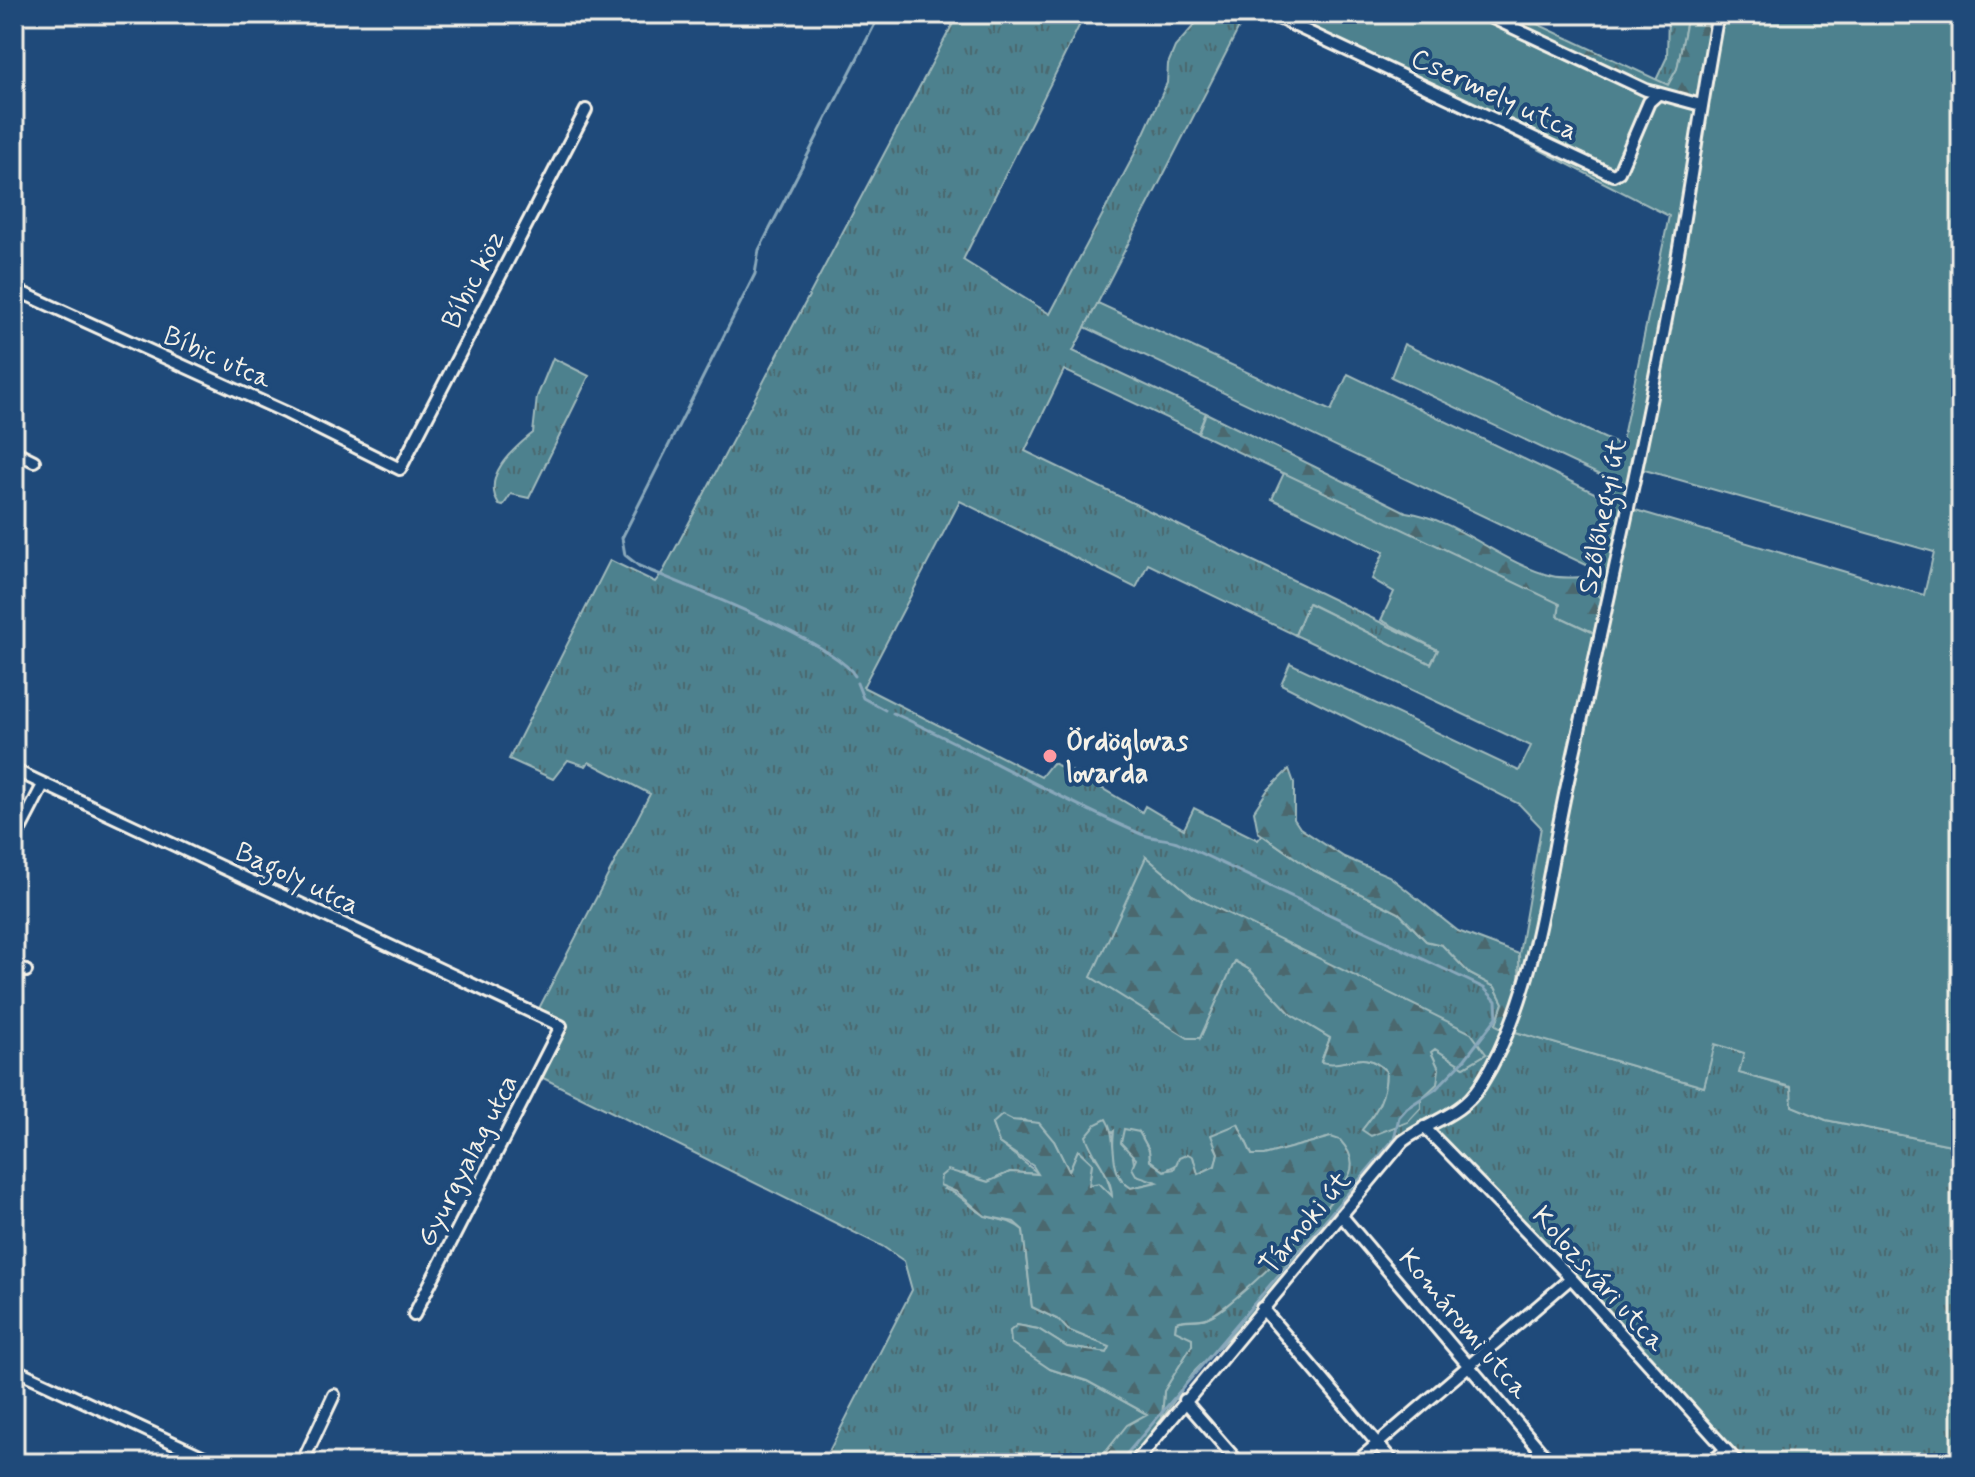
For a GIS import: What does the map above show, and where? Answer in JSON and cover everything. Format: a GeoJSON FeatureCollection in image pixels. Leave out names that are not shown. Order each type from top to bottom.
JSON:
{"type":"FeatureCollection","features":[{"type":"Feature","properties":{"kind":"street","name":"Csermely utca"},"geometry":{"type":"LineString","coordinates":[[1270,14],[1613,175],[1619,172],[1649,102],[1658,94]]}},
{"type":"Feature","properties":{"kind":"street"},"geometry":{"type":"LineString","coordinates":[[1484,14],[1658,94],[1701,105]]}},
{"type":"Feature","properties":{"kind":"street","name":"Szőlőhegyi út"},"geometry":{"type":"LineString","coordinates":[[1510,1023],[1532,952],[1611,586],[1678,253],[1718,14]]}},
{"type":"Feature","properties":{"kind":"street","name":"Bíbic köz"},"geometry":{"type":"LineString","coordinates":[[400,469],[586,110]]}},
{"type":"Feature","properties":{"kind":"street","name":"Bíbic utca"},"geometry":{"type":"LineString","coordinates":[[14,289],[287,413],[400,469]]}},
{"type":"Feature","properties":{"kind":"street"},"geometry":{"type":"LineString","coordinates":[[14,451],[34,461]]}},
{"type":"Feature","properties":{"kind":"street","name":"Bagoly utca"},"geometry":{"type":"LineString","coordinates":[[14,770],[561,1026]]}},
{"type":"Feature","properties":{"kind":"street"},"geometry":{"type":"LineString","coordinates":[[14,841],[43,785]]}},
{"type":"Feature","properties":{"kind":"street"},"geometry":{"type":"LineString","coordinates":[[14,966],[26,971]]}},
{"type":"Feature","properties":{"kind":"street","name":"Tárnoki út"},"geometry":{"type":"LineString","coordinates":[[1135,1463],[1184,1400],[1403,1141],[1424,1127],[1443,1120],[1469,1101],[1510,1023]]}},
{"type":"Feature","properties":{"kind":"street","name":"Gyurgyalag utca"},"geometry":{"type":"LineString","coordinates":[[414,1315],[561,1026]]}},
{"type":"Feature","properties":{"kind":"street","name":"Kolozsvári utca"},"geometry":{"type":"LineString","coordinates":[[1424,1127],[1571,1278],[1738,1463]]}},
{"type":"Feature","properties":{"kind":"street","name":"Komáromi utca"},"geometry":{"type":"LineString","coordinates":[[1341,1215],[1551,1463]]}},
{"type":"Feature","properties":{"kind":"street"},"geometry":{"type":"LineString","coordinates":[[1355,1463],[1571,1278]]}},
{"type":"Feature","properties":{"kind":"street"},"geometry":{"type":"LineString","coordinates":[[1262,1308],[1394,1463]]}},
{"type":"Feature","properties":{"kind":"street"},"geometry":{"type":"LineString","coordinates":[[14,1369],[217,1463]]}},
{"type":"Feature","properties":{"kind":"street"},"geometry":{"type":"LineString","coordinates":[[302,1463],[334,1395]]}},
{"type":"Feature","properties":{"kind":"street"},"geometry":{"type":"LineString","coordinates":[[1184,1400],[1239,1463]]}},
{"type":"Feature","properties":{"kind":"street"},"geometry":{"type":"LineString","coordinates":[[1710,1463],[1726,1450]]}},
{"type":"Feature","properties":{"kind":"green space"},"geometry":{"type":"Polygon","coordinates":[[[958,14],[1085,14],[963,260],[1050,314],[1134,155],[1167,83],[1168,64],[1175,47],[1204,14],[1232,14],[1243,20],[1073,351],[1206,413],[1198,433],[1064,370],[1025,451],[1438,650],[1431,664],[1309,603],[1295,635],[1148,564],[1136,588],[960,501],[863,687],[1041,777],[1052,763],[1076,773],[1142,812],[1145,806],[1184,829],[1194,808],[1258,840],[1262,835],[1311,869],[1399,913],[1426,941],[1442,945],[1470,974],[1495,987],[1503,1003],[1496,1024],[1502,1028],[1704,1087],[1714,1044],[1744,1053],[1740,1073],[1792,1088],[1793,1106],[1826,1120],[1961,1147],[1961,1463],[1740,1463],[1429,1123],[1409,1137],[1277,1288],[1195,1371],[1162,1418],[1164,1391],[1192,1345],[1175,1330],[1176,1322],[1206,1318],[1224,1308],[1243,1289],[1278,1239],[1331,1137],[1264,1155],[1252,1155],[1238,1124],[1215,1147],[1218,1153],[1215,1166],[1198,1175],[1193,1157],[1164,1171],[1150,1160],[1149,1150],[1139,1132],[1132,1152],[1136,1174],[1157,1182],[1131,1188],[1116,1170],[1114,1131],[1091,1152],[1104,1168],[1113,1197],[1089,1185],[1092,1163],[1078,1150],[1069,1172],[1054,1141],[1024,1120],[992,1124],[999,1143],[1039,1174],[1010,1172],[988,1182],[963,1173],[944,1189],[981,1213],[1010,1222],[1023,1230],[1032,1307],[1059,1320],[1068,1330],[1110,1347],[1108,1353],[1067,1347],[1038,1329],[1017,1325],[1010,1332],[1050,1369],[1087,1381],[1148,1415],[1127,1426],[1097,1463],[823,1463],[912,1290],[904,1261],[882,1246],[539,1076],[558,1028],[535,1016],[650,794],[589,762],[586,766],[568,760],[553,779],[509,759],[610,560],[655,582],[958,14]],[[1146,857],[1200,1038],[1234,961],[1250,970],[1292,1015],[1330,1038],[1321,1061],[1369,1060],[1386,1071],[1380,1103],[1362,1130],[1421,1099],[1439,1069],[1431,1052],[1435,1049],[1464,1067],[1486,1054],[1192,896],[1146,857]]]}},
{"type":"Feature","properties":{"kind":"green space"},"geometry":{"type":"Polygon","coordinates":[[[1274,14],[1494,14],[1655,90],[1698,100],[1715,14],[1961,14],[1961,1147],[1826,1120],[1792,1106],[1791,1087],[1739,1073],[1744,1053],[1715,1044],[1704,1087],[1502,1028],[1520,987],[1519,954],[1541,827],[1519,804],[1281,684],[1290,663],[1519,771],[1531,746],[1295,635],[1308,603],[1431,664],[1438,650],[1381,620],[1394,592],[1372,579],[1384,552],[1272,499],[1284,473],[1560,604],[1558,616],[1596,634],[1604,599],[1597,595],[1600,581],[1592,577],[1595,569],[1085,327],[1098,303],[1331,411],[1348,374],[1611,501],[1615,482],[1391,377],[1404,344],[1621,446],[1669,216],[1274,14]],[[1641,469],[1632,509],[1924,595],[1934,552],[1641,469]]]}},
{"type":"Feature","properties":{"kind":"green space"},"geometry":{"type":"Polygon","coordinates":[[[1494,14],[1516,14],[1668,85],[1677,69],[1687,20],[1713,24],[1698,101],[1655,90],[1494,14]]]}},
{"type":"Feature","properties":{"kind":"green space"},"geometry":{"type":"Polygon","coordinates":[[[1668,14],[1715,14],[1713,24],[1687,20],[1677,69],[1668,85],[1656,80],[1667,57],[1668,14]]]}},
{"type":"Feature","properties":{"kind":"green space"},"geometry":{"type":"Polygon","coordinates":[[[553,358],[589,376],[529,498],[511,494],[503,506],[499,505],[494,494],[497,474],[509,455],[533,433],[537,397],[553,358]]]}},
{"type":"Feature","properties":{"kind":"green space"},"geometry":{"type":"Polygon","coordinates":[[[1206,413],[1406,512],[1443,523],[1533,570],[1558,577],[1600,581],[1604,599],[1597,634],[1558,616],[1559,604],[1198,433],[1206,413]]]}},
{"type":"Feature","properties":{"kind":"green space"},"geometry":{"type":"Polygon","coordinates":[[[1289,769],[1294,783],[1294,819],[1300,828],[1344,857],[1389,876],[1458,931],[1519,954],[1520,987],[1502,1028],[1496,1025],[1503,1003],[1495,987],[1470,974],[1442,945],[1426,941],[1399,913],[1311,869],[1258,832],[1254,811],[1267,791],[1289,769]]]}},
{"type":"Feature","properties":{"kind":"green space"},"geometry":{"type":"Polygon","coordinates":[[[1146,857],[1192,896],[1471,1033],[1486,1054],[1464,1067],[1435,1049],[1431,1052],[1439,1069],[1437,1084],[1421,1099],[1421,1108],[1408,1122],[1371,1136],[1362,1130],[1380,1103],[1386,1071],[1362,1059],[1321,1062],[1330,1038],[1292,1015],[1250,970],[1235,961],[1200,1038],[1188,1038],[1091,977],[1146,857]]]}},
{"type":"Feature","properties":{"kind":"green space"},"geometry":{"type":"Polygon","coordinates":[[[1002,1115],[1012,1120],[1039,1123],[1054,1141],[1069,1171],[1078,1150],[1092,1163],[1089,1185],[1099,1183],[1112,1196],[1108,1180],[1086,1136],[1096,1124],[1106,1119],[1118,1174],[1131,1188],[1157,1182],[1136,1175],[1132,1168],[1136,1159],[1121,1143],[1124,1129],[1139,1132],[1149,1150],[1150,1161],[1164,1171],[1174,1169],[1179,1158],[1188,1154],[1193,1157],[1198,1174],[1215,1166],[1218,1153],[1211,1135],[1238,1124],[1252,1155],[1264,1155],[1331,1137],[1340,1140],[1350,1155],[1350,1173],[1341,1187],[1261,1276],[1206,1318],[1176,1322],[1175,1330],[1192,1338],[1192,1345],[1164,1391],[1162,1418],[1129,1463],[1097,1463],[1127,1425],[1147,1414],[1087,1381],[1050,1369],[1011,1343],[1010,1331],[1017,1325],[1038,1329],[1067,1347],[1107,1353],[1110,1347],[1068,1330],[1059,1320],[1032,1307],[1023,1230],[1014,1222],[985,1216],[957,1192],[940,1185],[941,1176],[948,1170],[988,1182],[1010,1172],[1038,1174],[1033,1166],[999,1143],[992,1124],[1002,1115]]]}},
{"type":"Feature","properties":{"kind":"waterway"},"geometry":{"type":"LineString","coordinates":[[855,676],[842,662],[789,631],[639,566],[625,555],[622,538],[755,274],[759,250],[880,14]]}},
{"type":"Feature","properties":{"kind":"waterway"},"geometry":{"type":"LineString","coordinates":[[857,683],[863,698],[885,710]]}},
{"type":"Feature","properties":{"kind":"waterway"},"geometry":{"type":"LineString","coordinates":[[893,713],[1109,820],[1146,836],[1177,842],[1484,988],[1496,1001],[1497,1017],[1465,1059],[1436,1089],[1399,1117],[1394,1139],[1119,1463]]}},
{"type":"Feature","properties":{"kind":"place","name":"Ördöglovas lovarda"},"geometry":{"type":"Point","coordinates":[1050,756]}}]}
